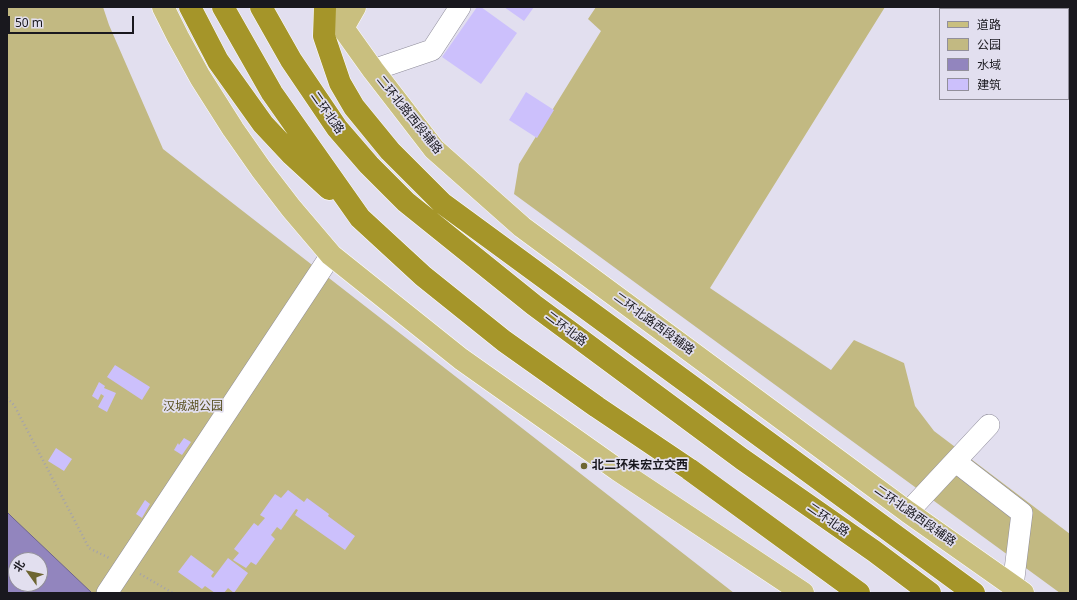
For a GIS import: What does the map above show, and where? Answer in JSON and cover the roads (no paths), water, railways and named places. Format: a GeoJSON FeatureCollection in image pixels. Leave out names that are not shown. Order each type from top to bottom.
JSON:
{"type":"FeatureCollection","features":[{"type":"Feature","properties":{"kind":"highway"},"geometry":{"type":"LineString","coordinates":[[190,7],[218,61],[263,124],[292,155],[423,276],[504,341],[689,469],[859,593]]}},
{"type":"Feature","properties":{"kind":"highway"},"geometry":{"type":"LineString","coordinates":[[223,7],[272,93],[360,218]]}},
{"type":"Feature","properties":{"kind":"highway","name":"二环北路"},"geometry":{"type":"LineString","coordinates":[[261,7],[291,60],[337,128],[368,165],[406,202],[534,305],[742,459],[874,551],[930,593]]}},
{"type":"Feature","properties":{"kind":"highway"},"geometry":{"type":"LineString","coordinates":[[325,7],[324,36],[340,83],[354,107],[390,151],[442,202],[974,593]]}},
{"type":"Feature","properties":{"kind":"main road"},"geometry":{"type":"LineString","coordinates":[[163,7],[200,77],[237,135],[291,208],[331,255],[461,359],[618,470],[803,593]]}},
{"type":"Feature","properties":{"kind":"main road","name":"二环北路西段辅路"},"geometry":{"type":"LineString","coordinates":[[332,7],[343,28],[373,70],[434,149],[522,227],[908,512],[1018,589]]}},
{"type":"Feature","properties":{"kind":"main road"},"geometry":{"type":"LineString","coordinates":[[343,28],[355,7]]}},
{"type":"Feature","properties":{"kind":"street"},"geometry":{"type":"LineString","coordinates":[[373,70],[432,50],[460,7]]}},
{"type":"Feature","properties":{"kind":"street"},"geometry":{"type":"LineString","coordinates":[[106,593],[331,255]]}},
{"type":"Feature","properties":{"kind":"street"},"geometry":{"type":"LineString","coordinates":[[908,512],[989,425]]}},
{"type":"Feature","properties":{"kind":"street"},"geometry":{"type":"LineString","coordinates":[[956,462],[1022,513],[1018,589]]}},
{"type":"Feature","properties":{"kind":"water"},"geometry":{"type":"Polygon","coordinates":[[[7,512],[92,593],[7,593],[7,512]]]}},
{"type":"Feature","properties":{"kind":"place","name":"北二环朱宏立交西"},"geometry":{"type":"Point","coordinates":[584,466]}},
{"type":"Feature","properties":{"kind":"park label","name":"汉城湖公园"},"geometry":{"type":"Point","coordinates":[193,407]}}]}
